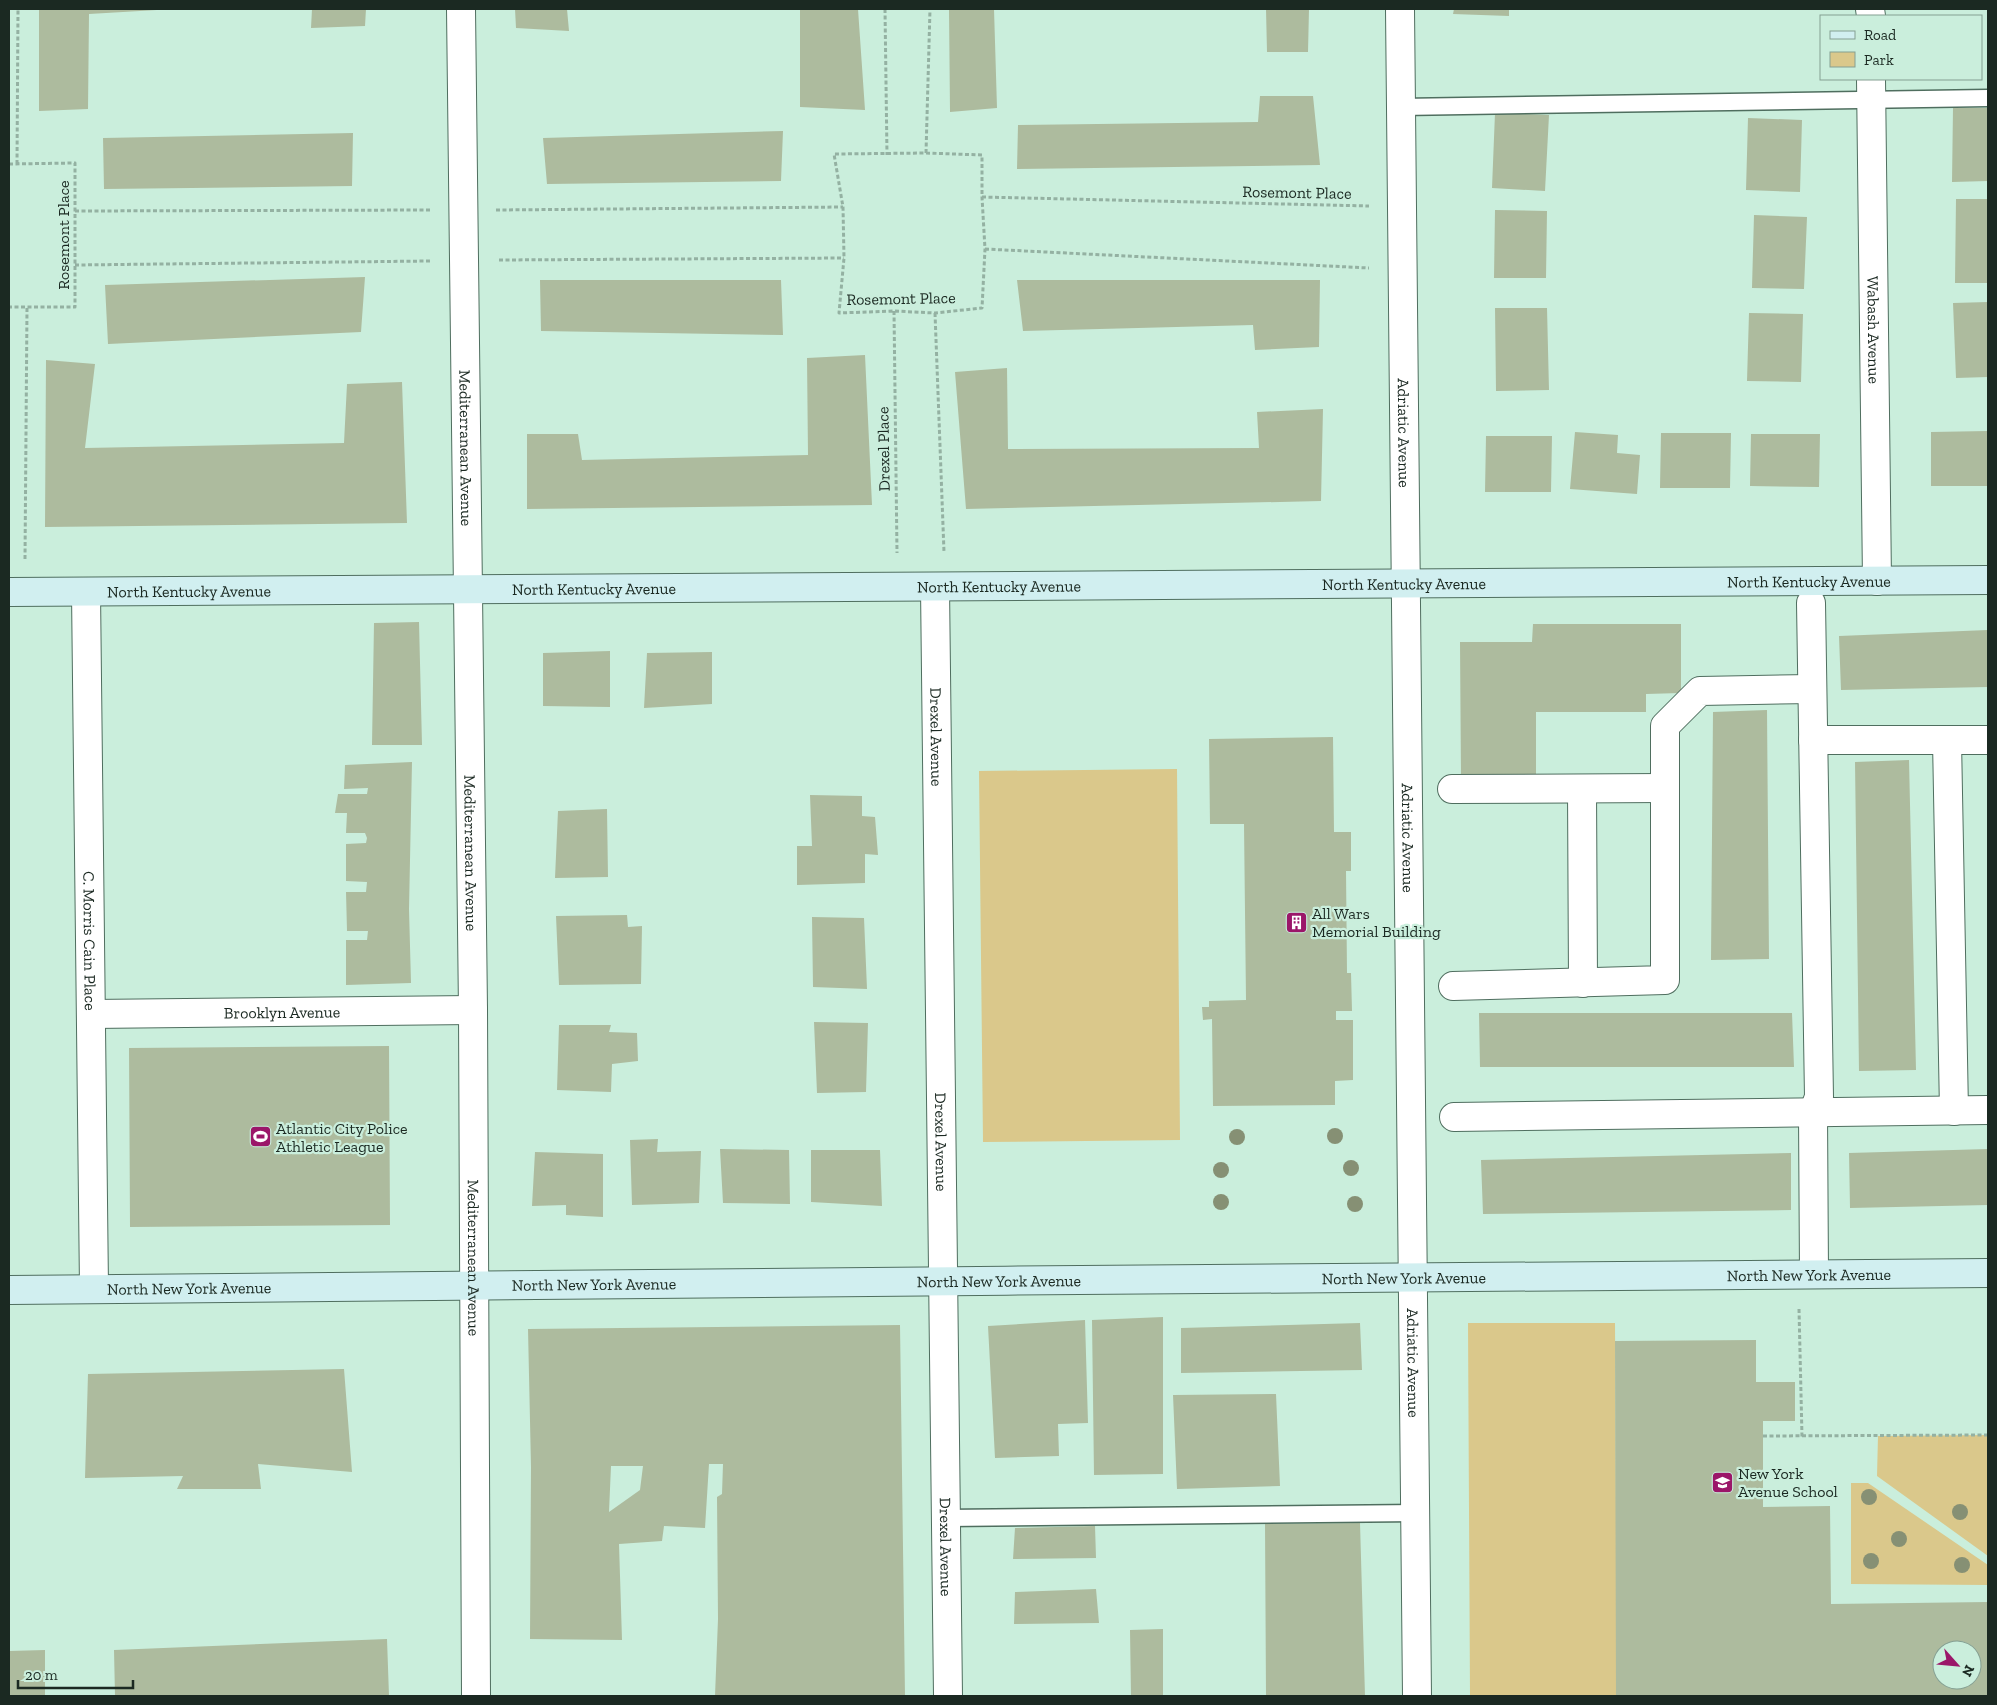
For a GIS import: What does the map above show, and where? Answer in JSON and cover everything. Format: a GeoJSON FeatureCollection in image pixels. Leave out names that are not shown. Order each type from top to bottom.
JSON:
{"type":"FeatureCollection","features":[{"type":"Feature","properties":{"kind":"street","name":"Mediterranean Avenue"},"geometry":{"type":"LineString","coordinates":[[461,9],[473,1010],[476,1696]]}},
{"type":"Feature","properties":{"kind":"street","name":"Adriatic Avenue"},"geometry":{"type":"LineString","coordinates":[[1400,9],[1417,1513],[1417,1696]]}},
{"type":"Feature","properties":{"kind":"street","name":"Wabash Avenue"},"geometry":{"type":"LineString","coordinates":[[1871,89],[1877,581]]}},
{"type":"Feature","properties":{"kind":"street","name":"North Kentucky Avenue"},"geometry":{"type":"LineString","coordinates":[[17,592],[1988,580]]}},
{"type":"Feature","properties":{"kind":"street","name":"Drexel Avenue"},"geometry":{"type":"LineString","coordinates":[[941,587],[942,1280],[948,1696]]}},
{"type":"Feature","properties":{"kind":"street","name":"C. Morris Cain Place"},"geometry":{"type":"LineString","coordinates":[[86,592],[94,1288]]}},
{"type":"Feature","properties":{"kind":"street"},"geometry":{"type":"LineString","coordinates":[[1810,603],[1819,1097],[1813,1113],[1814,1274]]}},
{"type":"Feature","properties":{"kind":"street"},"geometry":{"type":"LineString","coordinates":[[1453,986],[1665,980],[1665,726],[1700,691],[1812,689]]}},
{"type":"Feature","properties":{"kind":"street"},"geometry":{"type":"LineString","coordinates":[[1813,740],[1988,740]]}},
{"type":"Feature","properties":{"kind":"street"},"geometry":{"type":"LineString","coordinates":[[1947,740],[1954,1111]]}},
{"type":"Feature","properties":{"kind":"street"},"geometry":{"type":"LineString","coordinates":[[1452,789],[1665,788]]}},
{"type":"Feature","properties":{"kind":"street"},"geometry":{"type":"LineString","coordinates":[[1582,789],[1583,983]]}},
{"type":"Feature","properties":{"kind":"street","name":"Brooklyn Avenue"},"geometry":{"type":"LineString","coordinates":[[91,1014],[473,1010]]}},
{"type":"Feature","properties":{"kind":"street"},"geometry":{"type":"LineString","coordinates":[[1454,1117],[1988,1110]]}},
{"type":"Feature","properties":{"kind":"street","name":"North New York Avenue"},"geometry":{"type":"LineString","coordinates":[[9,1290],[942,1280],[1988,1273]]}},
{"type":"Feature","properties":{"kind":"lane"},"geometry":{"type":"LineString","coordinates":[[1401,107],[1871,89],[1988,98]]}},
{"type":"Feature","properties":{"kind":"lane"},"geometry":{"type":"LineString","coordinates":[[946,1518],[1417,1513]]}},
{"type":"Feature","properties":{"kind":"path"},"geometry":{"type":"LineString","coordinates":[[17,164],[18,9]]}},
{"type":"Feature","properties":{"kind":"path"},"geometry":{"type":"LineString","coordinates":[[885,9],[888,155]]}},
{"type":"Feature","properties":{"kind":"path"},"geometry":{"type":"LineString","coordinates":[[926,153],[930,9]]}},
{"type":"Feature","properties":{"kind":"path","name":"Rosemont Place"},"geometry":{"type":"LineString","coordinates":[[926,153],[982,155],[985,249],[982,308],[935,313],[894,311],[839,313],[844,258],[843,207],[834,154],[888,155],[926,153]]}},
{"type":"Feature","properties":{"kind":"path","name":"Rosemont Place"},"geometry":{"type":"LineString","coordinates":[[9,164],[75,164],[75,307],[9,307]]}},
{"type":"Feature","properties":{"kind":"path","name":"Rosemont Place"},"geometry":{"type":"LineString","coordinates":[[982,197],[1402,207]]}},
{"type":"Feature","properties":{"kind":"path"},"geometry":{"type":"LineString","coordinates":[[985,249],[1402,269]]}},
{"type":"Feature","properties":{"kind":"path"},"geometry":{"type":"LineString","coordinates":[[17,592],[27,307]]}},
{"type":"Feature","properties":{"kind":"path","name":"Drexel Place"},"geometry":{"type":"LineString","coordinates":[[894,311],[898,586]]}},
{"type":"Feature","properties":{"kind":"path"},"geometry":{"type":"LineString","coordinates":[[935,313],[941,587]]}},
{"type":"Feature","properties":{"kind":"path"},"geometry":{"type":"LineString","coordinates":[[1799,1308],[1802,1437]]}},
{"type":"Feature","properties":{"kind":"path"},"geometry":{"type":"LineString","coordinates":[[1763,1436],[1988,1435]]}},
{"type":"Feature","properties":{"kind":"green space"},"geometry":{"type":"Polygon","coordinates":[[[1177,769],[1180,1140],[983,1142],[979,771],[1177,769]]]}},
{"type":"Feature","properties":{"kind":"green space"},"geometry":{"type":"Polygon","coordinates":[[[1468,1323],[1615,1323],[1617,1696],[1470,1696],[1468,1323]]]}},
{"type":"Feature","properties":{"kind":"green space"},"geometry":{"type":"Polygon","coordinates":[[[1988,1435],[1988,1556],[1877,1476],[1878,1436],[1988,1435]]]}},
{"type":"Feature","properties":{"kind":"green space"},"geometry":{"type":"Polygon","coordinates":[[[1851,1483],[1868,1483],[1988,1565],[1988,1585],[1851,1584],[1851,1483]]]}},
{"type":"Feature","properties":{"kind":"building"},"geometry":{"type":"Polygon","coordinates":[[[39,9],[157,10],[89,14],[88,109],[39,111],[39,9]]]}},
{"type":"Feature","properties":{"kind":"building"},"geometry":{"type":"Polygon","coordinates":[[[312,9],[366,9],[365,26],[311,28],[312,9]]]}},
{"type":"Feature","properties":{"kind":"building"},"geometry":{"type":"Polygon","coordinates":[[[515,9],[567,9],[569,31],[516,28],[515,9]]]}},
{"type":"Feature","properties":{"kind":"building"},"geometry":{"type":"Polygon","coordinates":[[[800,9],[858,9],[865,110],[800,107],[800,9]]]}},
{"type":"Feature","properties":{"kind":"building"},"geometry":{"type":"Polygon","coordinates":[[[949,9],[994,9],[997,108],[950,112],[949,9]]]}},
{"type":"Feature","properties":{"kind":"building"},"geometry":{"type":"Polygon","coordinates":[[[1266,9],[1309,9],[1308,52],[1267,52],[1266,9]]]}},
{"type":"Feature","properties":{"kind":"building"},"geometry":{"type":"Polygon","coordinates":[[[1454,9],[1509,9],[1509,16],[1453,14],[1454,9]]]}},
{"type":"Feature","properties":{"kind":"building"},"geometry":{"type":"Polygon","coordinates":[[[1260,96],[1313,96],[1320,165],[1017,169],[1018,125],[1258,122],[1260,96]]]}},
{"type":"Feature","properties":{"kind":"building"},"geometry":{"type":"Polygon","coordinates":[[[1953,108],[1988,108],[1988,181],[1952,182],[1953,108]]]}},
{"type":"Feature","properties":{"kind":"building"},"geometry":{"type":"Polygon","coordinates":[[[1495,113],[1549,115],[1545,191],[1492,188],[1495,113]]]}},
{"type":"Feature","properties":{"kind":"building"},"geometry":{"type":"Polygon","coordinates":[[[1748,118],[1802,120],[1800,192],[1746,190],[1748,118]]]}},
{"type":"Feature","properties":{"kind":"building"},"geometry":{"type":"Polygon","coordinates":[[[783,131],[781,181],[547,184],[543,138],[783,131]]]}},
{"type":"Feature","properties":{"kind":"building"},"geometry":{"type":"Polygon","coordinates":[[[353,133],[352,186],[104,189],[103,138],[353,133]]]}},
{"type":"Feature","properties":{"kind":"building"},"geometry":{"type":"Polygon","coordinates":[[[1956,199],[1988,199],[1988,283],[1955,283],[1956,199]]]}},
{"type":"Feature","properties":{"kind":"building"},"geometry":{"type":"Polygon","coordinates":[[[1495,210],[1547,211],[1546,278],[1494,278],[1495,210]]]}},
{"type":"Feature","properties":{"kind":"building"},"geometry":{"type":"Polygon","coordinates":[[[1754,215],[1807,217],[1804,289],[1752,288],[1754,215]]]}},
{"type":"Feature","properties":{"kind":"building"},"geometry":{"type":"Polygon","coordinates":[[[365,277],[361,332],[108,344],[105,285],[365,277]]]}},
{"type":"Feature","properties":{"kind":"building"},"geometry":{"type":"Polygon","coordinates":[[[540,280],[781,280],[783,335],[541,331],[540,280]]]}},
{"type":"Feature","properties":{"kind":"building"},"geometry":{"type":"Polygon","coordinates":[[[1017,280],[1320,280],[1319,347],[1255,350],[1253,325],[1023,331],[1017,280]]]}},
{"type":"Feature","properties":{"kind":"building"},"geometry":{"type":"Polygon","coordinates":[[[1988,302],[1988,377],[1956,378],[1953,303],[1988,302]]]}},
{"type":"Feature","properties":{"kind":"building"},"geometry":{"type":"Polygon","coordinates":[[[1495,308],[1547,308],[1549,390],[1496,391],[1495,308]]]}},
{"type":"Feature","properties":{"kind":"building"},"geometry":{"type":"Polygon","coordinates":[[[1749,313],[1803,314],[1801,382],[1747,381],[1749,313]]]}},
{"type":"Feature","properties":{"kind":"building"},"geometry":{"type":"Polygon","coordinates":[[[865,355],[872,505],[527,509],[527,434],[578,434],[582,460],[808,455],[807,358],[865,355]]]}},
{"type":"Feature","properties":{"kind":"building"},"geometry":{"type":"Polygon","coordinates":[[[46,360],[95,364],[85,448],[344,443],[347,384],[402,382],[407,523],[45,527],[46,360]]]}},
{"type":"Feature","properties":{"kind":"building"},"geometry":{"type":"Polygon","coordinates":[[[1007,368],[1008,449],[1259,448],[1257,412],[1323,409],[1321,501],[966,509],[955,372],[1007,368]]]}},
{"type":"Feature","properties":{"kind":"building"},"geometry":{"type":"Polygon","coordinates":[[[1988,431],[1988,486],[1931,486],[1931,432],[1988,431]]]}},
{"type":"Feature","properties":{"kind":"building"},"geometry":{"type":"Polygon","coordinates":[[[1575,432],[1618,435],[1617,453],[1640,455],[1637,494],[1570,489],[1575,432]]]}},
{"type":"Feature","properties":{"kind":"building"},"geometry":{"type":"Polygon","coordinates":[[[1661,433],[1731,433],[1730,488],[1660,488],[1661,433]]]}},
{"type":"Feature","properties":{"kind":"building"},"geometry":{"type":"Polygon","coordinates":[[[1751,434],[1820,434],[1819,487],[1750,486],[1751,434]]]}},
{"type":"Feature","properties":{"kind":"building"},"geometry":{"type":"Polygon","coordinates":[[[1486,436],[1552,436],[1551,492],[1485,492],[1486,436]]]}},
{"type":"Feature","properties":{"kind":"building"},"geometry":{"type":"Polygon","coordinates":[[[419,622],[422,745],[372,745],[374,623],[419,622]]]}},
{"type":"Feature","properties":{"kind":"building"},"geometry":{"type":"Polygon","coordinates":[[[1533,624],[1681,624],[1681,693],[1646,694],[1646,712],[1536,712],[1536,776],[1461,777],[1460,642],[1532,642],[1533,624]]]}},
{"type":"Feature","properties":{"kind":"building"},"geometry":{"type":"Polygon","coordinates":[[[1988,630],[1988,687],[1841,690],[1839,636],[1988,630]]]}},
{"type":"Feature","properties":{"kind":"building"},"geometry":{"type":"Polygon","coordinates":[[[610,651],[610,707],[543,706],[543,653],[610,651]]]}},
{"type":"Feature","properties":{"kind":"building"},"geometry":{"type":"Polygon","coordinates":[[[712,652],[712,704],[644,708],[647,653],[712,652]]]}},
{"type":"Feature","properties":{"kind":"building"},"geometry":{"type":"Polygon","coordinates":[[[1767,710],[1769,959],[1711,960],[1713,712],[1767,710]]]}},
{"type":"Feature","properties":{"kind":"building","name":"All Wars Memorial Building"},"geometry":{"type":"Polygon","coordinates":[[[1333,737],[1334,832],[1351,832],[1351,871],[1346,871],[1347,973],[1351,973],[1352,1011],[1336,1011],[1336,1020],[1353,1020],[1353,1080],[1335,1081],[1335,1105],[1213,1106],[1212,1019],[1203,1020],[1202,1007],[1209,1007],[1209,1001],[1246,1000],[1244,824],[1210,824],[1209,739],[1333,737]]]}},
{"type":"Feature","properties":{"kind":"building"},"geometry":{"type":"Polygon","coordinates":[[[1909,760],[1916,1070],[1859,1071],[1855,762],[1909,760]]]}},
{"type":"Feature","properties":{"kind":"building"},"geometry":{"type":"Polygon","coordinates":[[[412,762],[409,909],[411,983],[346,985],[346,940],[367,940],[368,931],[347,931],[346,892],[366,892],[367,882],[346,881],[346,844],[366,843],[367,838],[365,833],[346,833],[347,813],[335,813],[338,794],[367,794],[368,788],[344,789],[345,765],[412,762]]]}},
{"type":"Feature","properties":{"kind":"building"},"geometry":{"type":"Polygon","coordinates":[[[810,795],[862,796],[862,816],[875,817],[878,855],[865,854],[865,883],[797,885],[797,846],[812,846],[810,795]]]}},
{"type":"Feature","properties":{"kind":"building"},"geometry":{"type":"Polygon","coordinates":[[[607,809],[608,877],[555,878],[558,811],[607,809]]]}},
{"type":"Feature","properties":{"kind":"building"},"geometry":{"type":"Polygon","coordinates":[[[627,915],[628,927],[642,926],[641,984],[559,985],[556,916],[627,915]]]}},
{"type":"Feature","properties":{"kind":"building"},"geometry":{"type":"Polygon","coordinates":[[[812,917],[864,918],[867,989],[813,987],[812,917]]]}},
{"type":"Feature","properties":{"kind":"building"},"geometry":{"type":"Polygon","coordinates":[[[1479,1013],[1792,1013],[1794,1067],[1480,1067],[1479,1013]]]}},
{"type":"Feature","properties":{"kind":"building"},"geometry":{"type":"Polygon","coordinates":[[[814,1022],[868,1023],[866,1092],[817,1093],[814,1022]]]}},
{"type":"Feature","properties":{"kind":"building"},"geometry":{"type":"Polygon","coordinates":[[[559,1025],[611,1025],[609,1032],[637,1033],[638,1061],[612,1064],[611,1092],[557,1090],[559,1025]]]}},
{"type":"Feature","properties":{"kind":"building","name":"Atlantic City Police Athletic League"},"geometry":{"type":"Polygon","coordinates":[[[389,1046],[390,1225],[130,1227],[129,1048],[389,1046]]]}},
{"type":"Feature","properties":{"kind":"building"},"geometry":{"type":"Polygon","coordinates":[[[658,1139],[657,1152],[701,1151],[699,1203],[632,1205],[630,1140],[658,1139]]]}},
{"type":"Feature","properties":{"kind":"building"},"geometry":{"type":"Polygon","coordinates":[[[720,1149],[789,1150],[790,1204],[723,1203],[720,1149]]]}},
{"type":"Feature","properties":{"kind":"building"},"geometry":{"type":"Polygon","coordinates":[[[1988,1149],[1988,1205],[1850,1208],[1849,1153],[1988,1149]]]}},
{"type":"Feature","properties":{"kind":"building"},"geometry":{"type":"Polygon","coordinates":[[[811,1150],[880,1150],[882,1206],[811,1202],[811,1150]]]}},
{"type":"Feature","properties":{"kind":"building"},"geometry":{"type":"Polygon","coordinates":[[[535,1152],[603,1154],[603,1217],[566,1215],[566,1205],[532,1206],[535,1152]]]}},
{"type":"Feature","properties":{"kind":"building"},"geometry":{"type":"Polygon","coordinates":[[[1791,1153],[1791,1210],[1483,1214],[1481,1160],[1791,1153]]]}},
{"type":"Feature","properties":{"kind":"building"},"geometry":{"type":"Polygon","coordinates":[[[1163,1317],[1163,1474],[1094,1475],[1092,1320],[1163,1317]]]}},
{"type":"Feature","properties":{"kind":"building"},"geometry":{"type":"Polygon","coordinates":[[[1085,1320],[1088,1423],[1058,1424],[1059,1456],[995,1458],[988,1326],[1085,1320]]]}},
{"type":"Feature","properties":{"kind":"building"},"geometry":{"type":"Polygon","coordinates":[[[1360,1323],[1362,1370],[1181,1373],[1181,1328],[1360,1323]]]}},
{"type":"Feature","properties":{"kind":"building"},"geometry":{"type":"Polygon","coordinates":[[[900,1325],[905,1696],[715,1696],[718,1619],[717,1497],[722,1494],[723,1464],[709,1464],[705,1528],[664,1526],[662,1541],[619,1544],[622,1640],[530,1639],[531,1467],[528,1329],[900,1325]],[[611,1466],[609,1512],[640,1490],[643,1466],[611,1466]]]}},
{"type":"Feature","properties":{"kind":"building","name":"New York Avenue School"},"geometry":{"type":"Polygon","coordinates":[[[1756,1340],[1756,1382],[1795,1382],[1795,1421],[1763,1421],[1763,1507],[1830,1506],[1831,1604],[1988,1602],[1988,1696],[1616,1696],[1615,1341],[1756,1340]]]}},
{"type":"Feature","properties":{"kind":"building"},"geometry":{"type":"Polygon","coordinates":[[[344,1369],[352,1472],[258,1464],[261,1489],[177,1489],[183,1476],[85,1478],[88,1374],[344,1369]]]}},
{"type":"Feature","properties":{"kind":"building"},"geometry":{"type":"Polygon","coordinates":[[[1276,1394],[1280,1486],[1177,1489],[1173,1395],[1276,1394]]]}},
{"type":"Feature","properties":{"kind":"building"},"geometry":{"type":"Polygon","coordinates":[[[1360,1523],[1365,1696],[1266,1696],[1265,1524],[1360,1523]]]}},
{"type":"Feature","properties":{"kind":"building"},"geometry":{"type":"Polygon","coordinates":[[[1095,1526],[1096,1558],[1013,1559],[1015,1528],[1095,1526]]]}},
{"type":"Feature","properties":{"kind":"building"},"geometry":{"type":"Polygon","coordinates":[[[1096,1589],[1099,1623],[1014,1624],[1015,1592],[1096,1589]]]}},
{"type":"Feature","properties":{"kind":"building"},"geometry":{"type":"Polygon","coordinates":[[[1163,1629],[1163,1696],[1131,1696],[1130,1630],[1163,1629]]]}},
{"type":"Feature","properties":{"kind":"building"},"geometry":{"type":"Polygon","coordinates":[[[387,1639],[389,1696],[115,1696],[114,1650],[387,1639]]]}},
{"type":"Feature","properties":{"kind":"building"},"geometry":{"type":"Polygon","coordinates":[[[45,1650],[45,1696],[9,1696],[9,1651],[45,1650]]]}},
{"type":"Feature","properties":{"kind":"place","name":"All Wars Memorial Building"},"geometry":{"type":"Point","coordinates":[1296,922]}},
{"type":"Feature","properties":{"kind":"place","name":"Atlantic City Police Athletic League"},"geometry":{"type":"Point","coordinates":[260,1137]}},
{"type":"Feature","properties":{"kind":"place","name":"New York Avenue School"},"geometry":{"type":"Point","coordinates":[1722,1482]}}]}
